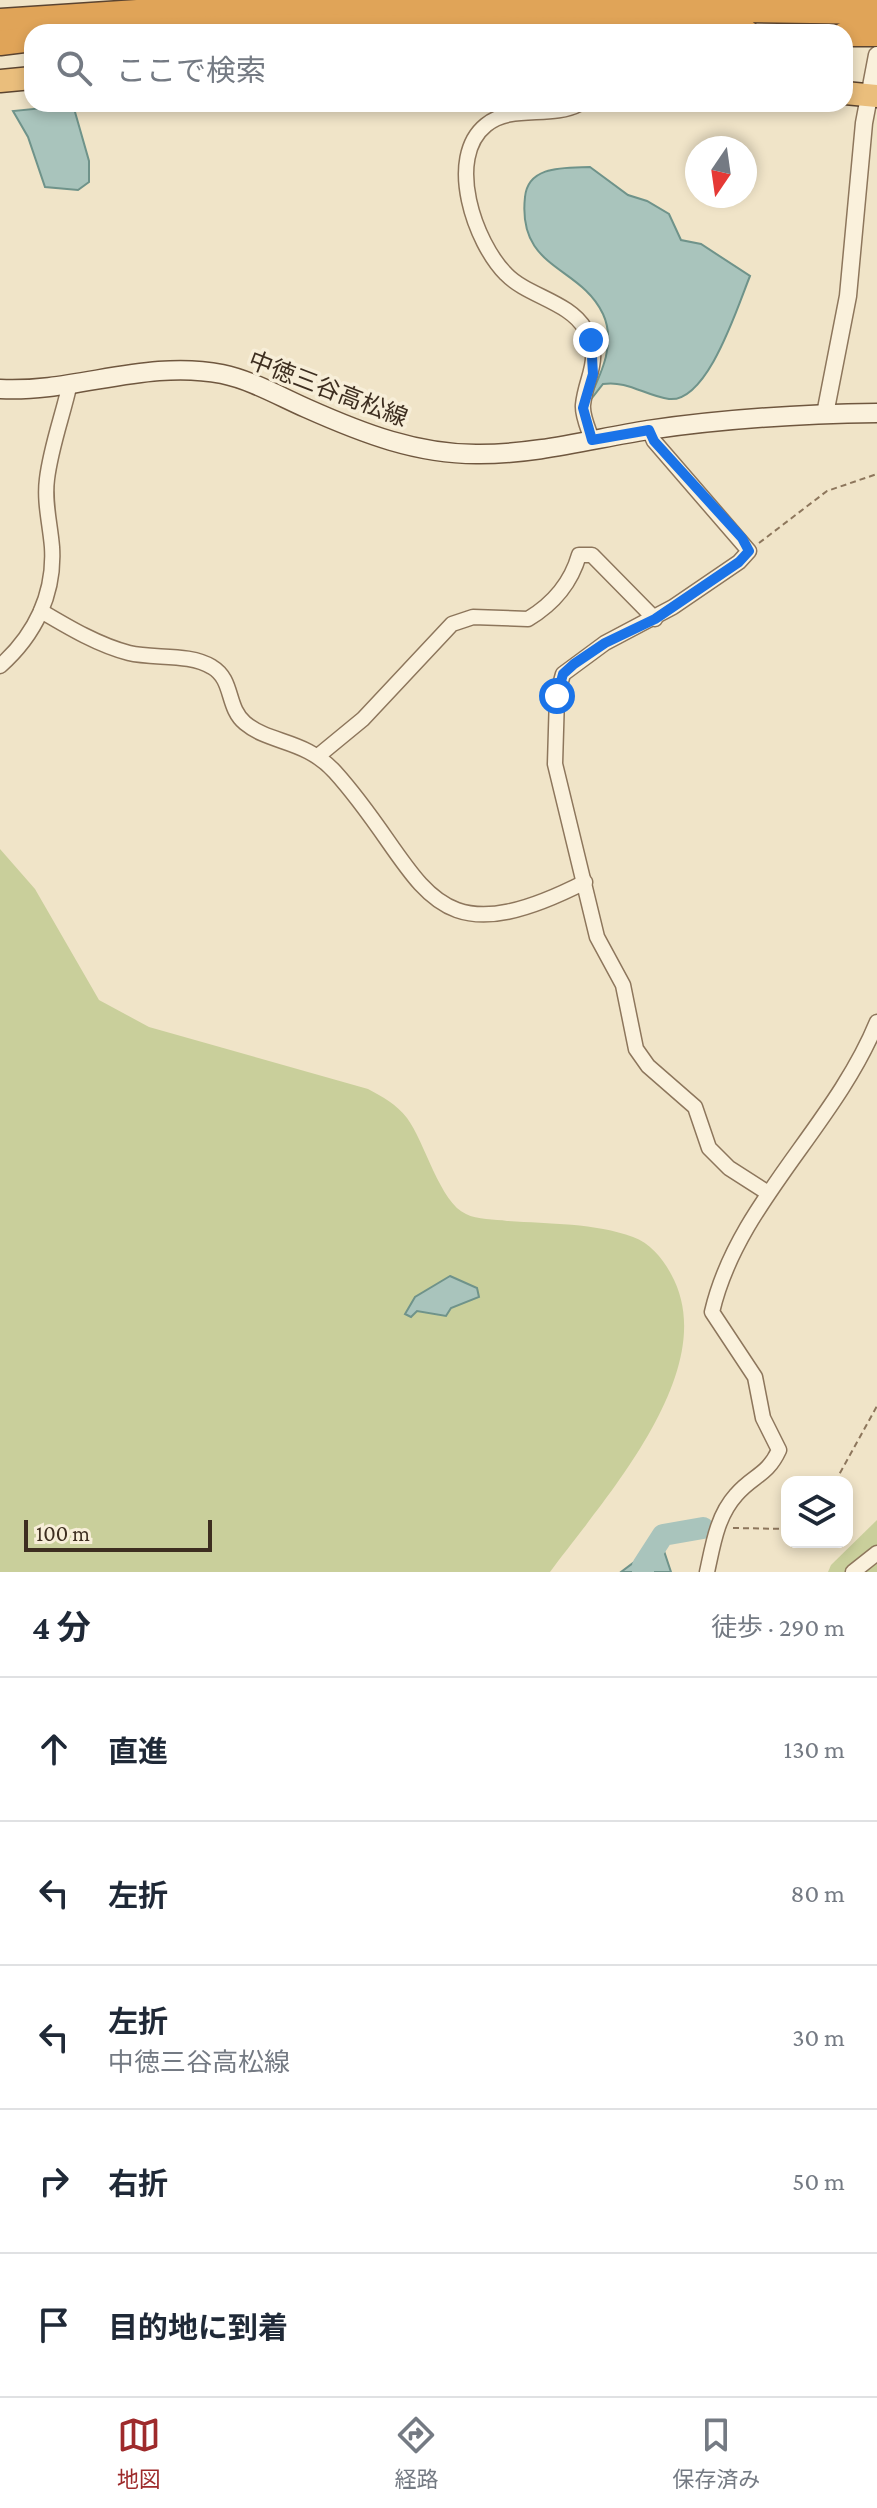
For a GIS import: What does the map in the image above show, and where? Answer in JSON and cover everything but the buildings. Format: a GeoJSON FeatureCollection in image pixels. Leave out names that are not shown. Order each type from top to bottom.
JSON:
{"type":"FeatureCollection","features":[{"type":"Feature","properties":{"kind":"highway"},"geometry":{"type":"LineString","coordinates":[[0,21],[274,3],[877,12]]}},
{"type":"Feature","properties":{"kind":"highway"},"geometry":{"type":"LineString","coordinates":[[853,34],[877,34]]}},
{"type":"Feature","properties":{"kind":"highway"},"geometry":{"type":"LineString","coordinates":[[0,43],[24,40]]}},
{"type":"Feature","properties":{"kind":"highway"},"geometry":{"type":"LineString","coordinates":[[0,81],[24,79]]}},
{"type":"Feature","properties":{"kind":"highway"},"geometry":{"type":"LineString","coordinates":[[853,94],[873,96]]}},
{"type":"Feature","properties":{"kind":"main road","name":"中徳三谷高松線"},"geometry":{"type":"LineString","coordinates":[[0,389],[28,391],[118,374],[185,368],[225,375],[352,429],[437,453],[481,454],[545,449],[649,430],[825,414],[877,413]]}},
{"type":"Feature","properties":{"kind":"street"},"geometry":{"type":"LineString","coordinates":[[825,414],[848,296],[877,55]]}},
{"type":"Feature","properties":{"kind":"street"},"geometry":{"type":"LineString","coordinates":[[552,112],[501,116],[485,125],[471,142],[465,161],[465,182],[491,255],[505,274],[526,291],[568,312],[583,324],[591,340],[593,374],[583,408],[592,440]]}},
{"type":"Feature","properties":{"kind":"street"},"geometry":{"type":"LineString","coordinates":[[0,666],[27,638],[41,611],[51,575],[47,481],[70,383]]}},
{"type":"Feature","properties":{"kind":"street"},"geometry":{"type":"LineString","coordinates":[[649,430],[654,441],[742,538],[749,551],[739,562],[655,619],[605,643],[574,664],[560,684],[557,780],[597,937],[623,985],[636,1049],[648,1066],[695,1107],[709,1148],[729,1168],[768,1193]]}},
{"type":"Feature","properties":{"kind":"street"},"geometry":{"type":"LineString","coordinates":[[318,756],[363,719],[452,624],[473,617],[528,619],[573,577],[579,555],[592,555],[655,619]]}},
{"type":"Feature","properties":{"kind":"street"},"geometry":{"type":"LineString","coordinates":[[41,611],[127,652],[209,664],[228,683],[235,712],[245,723],[318,756],[362,806],[410,874],[427,892],[457,910],[494,917],[518,912],[585,882]]}},
{"type":"Feature","properties":{"kind":"street"},"geometry":{"type":"LineString","coordinates":[[707,1572],[725,1509],[738,1492],[771,1469],[779,1450],[763,1418],[755,1377],[712,1312],[720,1278],[768,1193],[837,1101],[860,1064],[877,1022]]}},
{"type":"Feature","properties":{"kind":"street"},"geometry":{"type":"LineString","coordinates":[[853,1572],[877,1553]]}},
{"type":"Feature","properties":{"kind":"path"},"geometry":{"type":"LineString","coordinates":[[749,551],[827,491],[877,474]]}},
{"type":"Feature","properties":{"kind":"path"},"geometry":{"type":"LineString","coordinates":[[838,1476],[877,1406]]}},
{"type":"Feature","properties":{"kind":"path"},"geometry":{"type":"LineString","coordinates":[[731,1528],[781,1529]]}},
{"type":"Feature","properties":{"kind":"green space"},"geometry":{"type":"Polygon","coordinates":[[[0,849],[35,889],[99,1000],[149,1027],[368,1089],[379,1095],[407,1118],[448,1198],[466,1214],[486,1219],[618,1232],[639,1240],[660,1257],[671,1274],[683,1311],[682,1351],[670,1391],[626,1471],[550,1572],[0,1572],[0,849]]]}},
{"type":"Feature","properties":{"kind":"green space"},"geometry":{"type":"Polygon","coordinates":[[[877,1520],[877,1572],[828,1572],[848,1548],[853,1548],[853,1543],[877,1520]]]}},
{"type":"Feature","properties":{"kind":"water"},"geometry":{"type":"Polygon","coordinates":[[[13,111],[75,112],[89,161],[89,182],[78,190],[45,187],[28,137],[13,111]]]}},
{"type":"Feature","properties":{"kind":"water"},"geometry":{"type":"Polygon","coordinates":[[[590,167],[628,195],[647,201],[669,214],[681,240],[701,244],[750,276],[720,350],[696,386],[683,396],[669,399],[612,383],[603,384],[590,397],[606,357],[607,325],[593,298],[540,253],[531,239],[525,221],[525,197],[533,179],[540,174],[559,168],[590,167]]]}},
{"type":"Feature","properties":{"kind":"water"},"geometry":{"type":"Polygon","coordinates":[[[450,1276],[477,1288],[479,1297],[451,1308],[446,1316],[417,1311],[411,1317],[405,1314],[415,1297],[450,1276]]]}},
{"type":"Feature","properties":{"kind":"water"},"geometry":{"type":"Polygon","coordinates":[[[661,1542],[671,1572],[621,1572],[661,1542]]]}},
{"type":"Feature","properties":{"kind":"waterway"},"geometry":{"type":"LineString","coordinates":[[643,1572],[643,1566],[663,1535],[703,1528]]}},
{"type":"Feature","properties":{"kind":"route"},"geometry":{"type":"LineString","coordinates":[[557,696],[563,674],[574,664],[605,643],[655,619],[739,562],[749,551],[742,538],[672,463],[649,430],[592,440],[583,408],[593,374],[591,340]]}}]}
